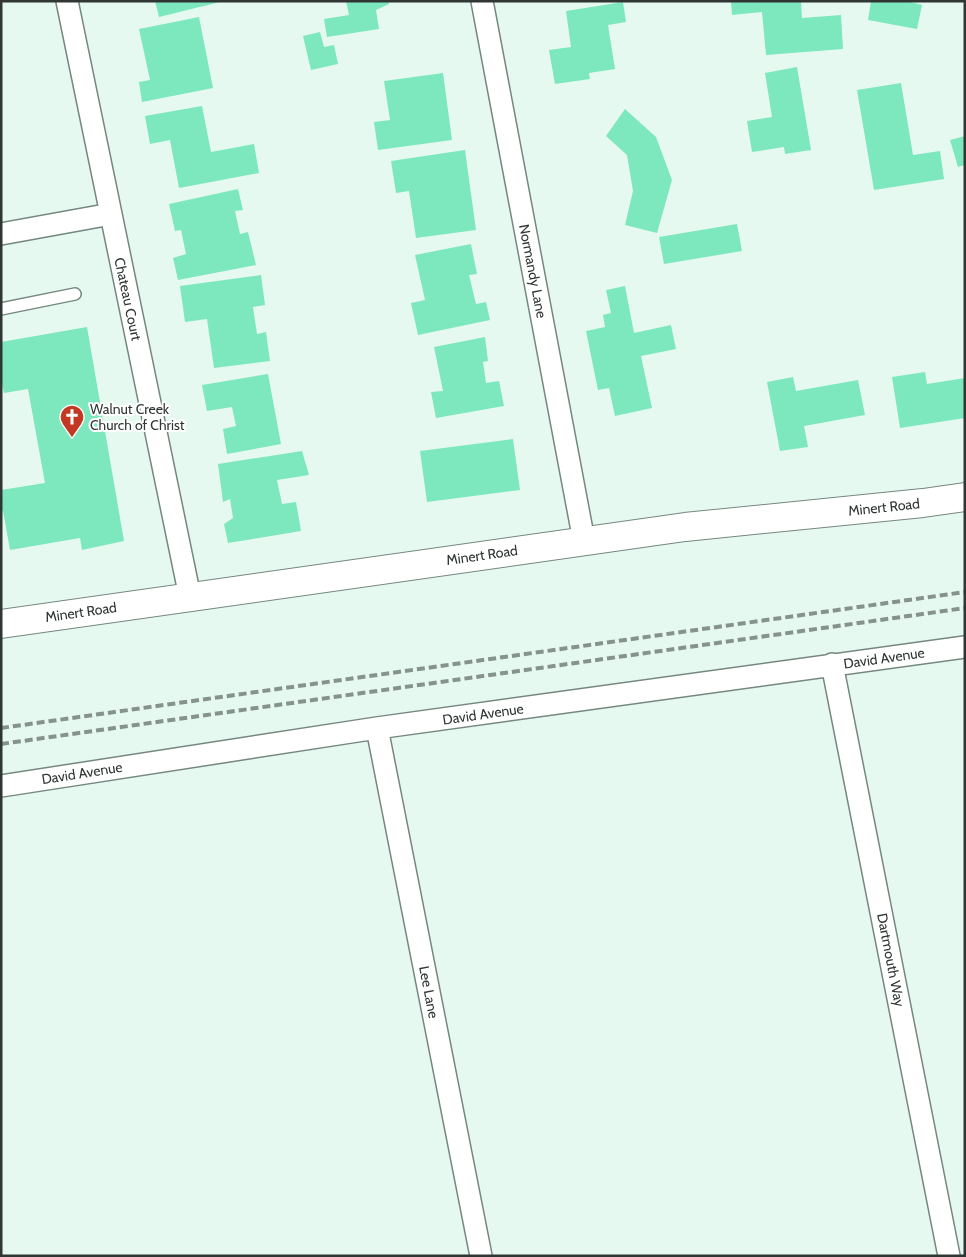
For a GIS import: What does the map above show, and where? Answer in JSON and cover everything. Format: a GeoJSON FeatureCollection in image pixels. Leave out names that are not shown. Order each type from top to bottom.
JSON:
{"type":"FeatureCollection","features":[{"type":"Feature","properties":{"kind":"street","name":"Chateau Court"},"geometry":{"type":"LineString","coordinates":[[67,1],[190,597]]}},
{"type":"Feature","properties":{"kind":"street","name":"Normandy Lane"},"geometry":{"type":"LineString","coordinates":[[482,1],[584,541]]}},
{"type":"Feature","properties":{"kind":"street"},"geometry":{"type":"LineString","coordinates":[[1,234],[111,214]]}},
{"type":"Feature","properties":{"kind":"street","name":"Minert Road"},"geometry":{"type":"LineString","coordinates":[[2,619],[190,597],[685,527],[965,497]]}},
{"type":"Feature","properties":{"kind":"street","name":"David Avenue"},"geometry":{"type":"LineString","coordinates":[[1,786],[377,728],[965,647]]}},
{"type":"Feature","properties":{"kind":"street","name":"Dartmouth Way"},"geometry":{"type":"LineString","coordinates":[[832,664],[949,1256]]}},
{"type":"Feature","properties":{"kind":"street","name":"Lee Lane"},"geometry":{"type":"LineString","coordinates":[[377,728],[481,1256]]}},
{"type":"Feature","properties":{"kind":"lane"},"geometry":{"type":"LineString","coordinates":[[1,309],[75,294]]}},
{"type":"Feature","properties":{"kind":"building"},"geometry":{"type":"Polygon","coordinates":[[[155,1],[220,1],[220,2],[159,17],[155,1]]]}},
{"type":"Feature","properties":{"kind":"building"},"geometry":{"type":"Polygon","coordinates":[[[346,1],[389,1],[389,4],[376,10],[379,29],[327,37],[324,19],[349,15],[346,1]]]}},
{"type":"Feature","properties":{"kind":"building"},"geometry":{"type":"Polygon","coordinates":[[[731,1],[801,1],[802,18],[841,15],[843,49],[766,55],[762,12],[732,15],[731,1]]]}},
{"type":"Feature","properties":{"kind":"building"},"geometry":{"type":"Polygon","coordinates":[[[871,1],[907,1],[922,5],[917,29],[868,20],[871,1]]]}},
{"type":"Feature","properties":{"kind":"building"},"geometry":{"type":"Polygon","coordinates":[[[623,2],[626,22],[608,25],[615,69],[589,73],[590,79],[555,84],[549,50],[571,47],[566,11],[623,2]]]}},
{"type":"Feature","properties":{"kind":"building"},"geometry":{"type":"Polygon","coordinates":[[[199,17],[213,88],[142,102],[139,82],[150,80],[139,29],[199,17]]]}},
{"type":"Feature","properties":{"kind":"building"},"geometry":{"type":"Polygon","coordinates":[[[320,32],[324,47],[334,45],[338,64],[311,70],[303,36],[320,32]]]}},
{"type":"Feature","properties":{"kind":"building"},"geometry":{"type":"Polygon","coordinates":[[[797,67],[811,150],[785,154],[784,147],[752,152],[747,121],[772,117],[765,73],[797,67]]]}},
{"type":"Feature","properties":{"kind":"building"},"geometry":{"type":"Polygon","coordinates":[[[443,73],[452,140],[378,150],[374,122],[390,120],[384,81],[443,73]]]}},
{"type":"Feature","properties":{"kind":"building"},"geometry":{"type":"Polygon","coordinates":[[[901,83],[913,155],[940,151],[944,179],[874,190],[857,90],[901,83]]]}},
{"type":"Feature","properties":{"kind":"building"},"geometry":{"type":"Polygon","coordinates":[[[202,106],[211,152],[254,144],[259,173],[179,188],[170,140],[150,144],[145,116],[202,106]]]}},
{"type":"Feature","properties":{"kind":"building"},"geometry":{"type":"Polygon","coordinates":[[[625,109],[656,137],[672,180],[657,233],[625,225],[633,191],[627,155],[606,136],[625,109]]]}},
{"type":"Feature","properties":{"kind":"building"},"geometry":{"type":"Polygon","coordinates":[[[965,136],[965,165],[958,167],[950,140],[965,136]]]}},
{"type":"Feature","properties":{"kind":"building"},"geometry":{"type":"Polygon","coordinates":[[[465,150],[476,230],[416,238],[409,191],[396,193],[391,161],[465,150]]]}},
{"type":"Feature","properties":{"kind":"building"},"geometry":{"type":"Polygon","coordinates":[[[238,189],[243,210],[235,211],[240,234],[248,232],[256,265],[178,280],[173,258],[186,254],[181,230],[175,231],[169,204],[238,189]]]}},
{"type":"Feature","properties":{"kind":"building"},"geometry":{"type":"Polygon","coordinates":[[[737,224],[742,251],[664,264],[659,237],[737,224]]]}},
{"type":"Feature","properties":{"kind":"building"},"geometry":{"type":"Polygon","coordinates":[[[471,244],[477,274],[469,275],[476,304],[486,302],[490,320],[418,335],[411,303],[425,300],[415,255],[471,244]]]}},
{"type":"Feature","properties":{"kind":"building"},"geometry":{"type":"Polygon","coordinates":[[[261,275],[265,305],[253,307],[257,334],[266,332],[270,361],[214,368],[207,319],[185,322],[180,286],[261,275]]]}},
{"type":"Feature","properties":{"kind":"building"},"geometry":{"type":"Polygon","coordinates":[[[625,286],[634,333],[671,325],[676,349],[641,356],[652,408],[615,416],[609,388],[598,390],[586,331],[605,327],[603,315],[611,313],[606,290],[625,286]]]}},
{"type":"Feature","properties":{"kind":"building","name":"Walnut Creek Church of Christ"},"geometry":{"type":"Polygon","coordinates":[[[87,327],[124,541],[82,550],[80,538],[10,550],[3,511],[1,511],[1,490],[45,483],[28,389],[4,393],[1,379],[1,342],[87,327]]]}},
{"type":"Feature","properties":{"kind":"building"},"geometry":{"type":"Polygon","coordinates":[[[485,337],[488,361],[483,362],[486,383],[499,381],[504,406],[436,418],[431,392],[443,391],[434,347],[485,337]]]}},
{"type":"Feature","properties":{"kind":"building"},"geometry":{"type":"Polygon","coordinates":[[[925,372],[927,384],[965,378],[965,418],[900,428],[892,377],[925,372]]]}},
{"type":"Feature","properties":{"kind":"building"},"geometry":{"type":"Polygon","coordinates":[[[268,374],[281,444],[227,454],[223,429],[236,426],[232,407],[207,411],[202,385],[268,374]]]}},
{"type":"Feature","properties":{"kind":"building"},"geometry":{"type":"Polygon","coordinates":[[[793,377],[796,391],[858,380],[865,415],[804,426],[808,447],[780,451],[767,382],[793,377]]]}},
{"type":"Feature","properties":{"kind":"building"},"geometry":{"type":"Polygon","coordinates":[[[513,439],[520,490],[427,502],[420,451],[513,439]]]}},
{"type":"Feature","properties":{"kind":"building"},"geometry":{"type":"Polygon","coordinates":[[[302,451],[309,475],[277,480],[282,504],[296,502],[301,531],[228,543],[224,524],[233,518],[230,499],[223,502],[218,464],[302,451]]]}},
{"type":"Feature","properties":{"kind":"railway"},"geometry":{"type":"LineString","coordinates":[[1,728],[965,592]]}},
{"type":"Feature","properties":{"kind":"railway"},"geometry":{"type":"LineString","coordinates":[[1,744],[965,608]]}},
{"type":"Feature","properties":{"kind":"place","name":"Walnut Creek Church of Christ"},"geometry":{"type":"Point","coordinates":[72,438]}}]}
